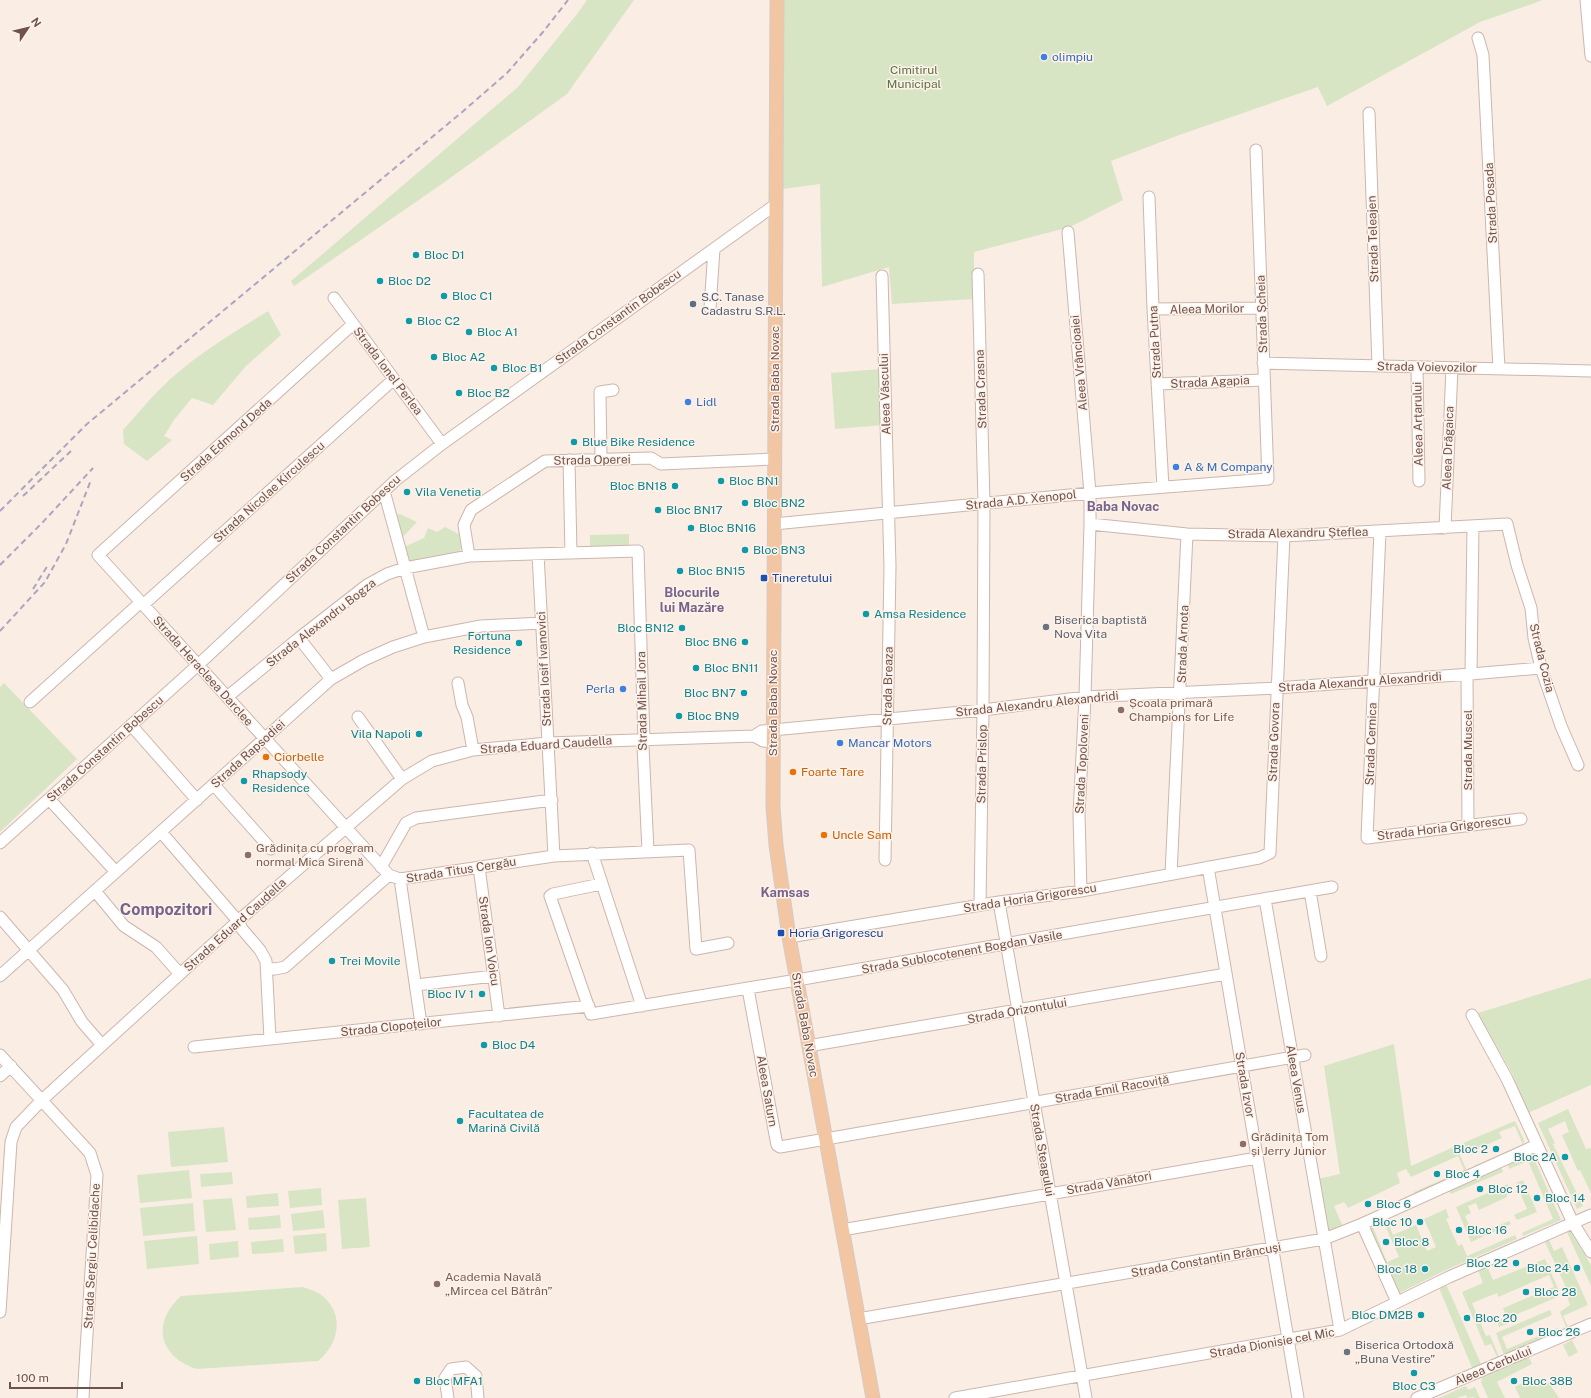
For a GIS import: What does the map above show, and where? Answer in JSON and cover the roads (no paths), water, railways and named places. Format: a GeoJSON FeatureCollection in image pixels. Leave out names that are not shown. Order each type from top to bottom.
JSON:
{"type":"FeatureCollection","features":[{"type":"Feature","properties":{"kind":"main road","name":"Strada Baba Novac"},"geometry":{"type":"LineString","coordinates":[[777,0],[773,807],[776,845],[789,937],[873,1398]]}},
{"type":"Feature","properties":{"kind":"street"},"geometry":{"type":"LineString","coordinates":[[1586,0],[1591,56]]}},
{"type":"Feature","properties":{"kind":"street","name":"Strada Posada"},"geometry":{"type":"LineString","coordinates":[[1478,38],[1483,55],[1499,369]]}},
{"type":"Feature","properties":{"kind":"street","name":"Strada Teleajen"},"geometry":{"type":"LineString","coordinates":[[1369,113],[1378,366]]}},
{"type":"Feature","properties":{"kind":"street","name":"Strada Șcheia"},"geometry":{"type":"LineString","coordinates":[[1256,150],[1268,479]]}},
{"type":"Feature","properties":{"kind":"street","name":"Strada Putna"},"geometry":{"type":"LineString","coordinates":[[1149,197],[1153,309],[1163,487]]}},
{"type":"Feature","properties":{"kind":"street","name":"Strada Constantin Bobescu"},"geometry":{"type":"LineString","coordinates":[[0,843],[198,665],[401,476],[442,444],[775,205]]}},
{"type":"Feature","properties":{"kind":"street","name":"Aleea Vrâncioaiei"},"geometry":{"type":"LineString","coordinates":[[1068,232],[1090,493]]}},
{"type":"Feature","properties":{"kind":"street"},"geometry":{"type":"LineString","coordinates":[[710,308],[714,249]]}},
{"type":"Feature","properties":{"kind":"street","name":"Strada Crasna"},"geometry":{"type":"LineString","coordinates":[[978,274],[984,503]]}},
{"type":"Feature","properties":{"kind":"street","name":"Aleea Vâscului"},"geometry":{"type":"LineString","coordinates":[[882,276],[889,513]]}},
{"type":"Feature","properties":{"kind":"street","name":"Strada Ionel Perlea"},"geometry":{"type":"LineString","coordinates":[[334,298],[442,444]]}},
{"type":"Feature","properties":{"kind":"street","name":"Aleea Morilor"},"geometry":{"type":"LineString","coordinates":[[1153,309],[1261,308]]}},
{"type":"Feature","properties":{"kind":"street","name":"Strada Edmond Deda"},"geometry":{"type":"LineString","coordinates":[[98,555],[353,324]]}},
{"type":"Feature","properties":{"kind":"street","name":"Strada Voievozilor"},"geometry":{"type":"LineString","coordinates":[[1263,363],[1591,371]]}},
{"type":"Feature","properties":{"kind":"street","name":"Aleea Arțarului"},"geometry":{"type":"LineString","coordinates":[[1417,367],[1419,481]]}},
{"type":"Feature","properties":{"kind":"street","name":"Aleea Drăgaica"},"geometry":{"type":"LineString","coordinates":[[1445,528],[1452,368]]}},
{"type":"Feature","properties":{"kind":"street","name":"Strada Nicolae Kirculescu"},"geometry":{"type":"LineString","coordinates":[[30,702],[394,379]]}},
{"type":"Feature","properties":{"kind":"street","name":"Strada Agapia"},"geometry":{"type":"LineString","coordinates":[[1157,384],[1264,380]]}},
{"type":"Feature","properties":{"kind":"street"},"geometry":{"type":"LineString","coordinates":[[601,459],[600,392],[612,390]]}},
{"type":"Feature","properties":{"kind":"street","name":"Strada Operei"},"geometry":{"type":"LineString","coordinates":[[469,556],[464,525],[471,510],[545,461],[651,458],[661,464],[774,459]]}},
{"type":"Feature","properties":{"kind":"street"},"geometry":{"type":"LineString","coordinates":[[569,460],[571,553]]}},
{"type":"Feature","properties":{"kind":"street","name":"Strada A.D. Xenopol"},"geometry":{"type":"LineString","coordinates":[[774,524],[1090,493],[1268,479]]}},
{"type":"Feature","properties":{"kind":"street"},"geometry":{"type":"LineString","coordinates":[[384,491],[424,637]]}},
{"type":"Feature","properties":{"kind":"street","name":"Strada Topoloveni"},"geometry":{"type":"LineString","coordinates":[[1081,891],[1079,814],[1085,697],[1090,493]]}},
{"type":"Feature","properties":{"kind":"street","name":"Strada Prislop"},"geometry":{"type":"LineString","coordinates":[[980,905],[984,503]]}},
{"type":"Feature","properties":{"kind":"street","name":"Strada Breaza"},"geometry":{"type":"LineString","coordinates":[[885,860],[890,566],[889,513]]}},
{"type":"Feature","properties":{"kind":"street","name":"Strada Alexandru Șteflea"},"geometry":{"type":"LineString","coordinates":[[1090,524],[1187,534],[1284,536],[1507,524]]}},
{"type":"Feature","properties":{"kind":"street","name":"Strada Cozia"},"geometry":{"type":"LineString","coordinates":[[1507,524],[1517,565],[1531,608],[1534,638],[1541,668],[1561,726],[1578,766]]}},
{"type":"Feature","properties":{"kind":"street","name":"Strada Muscel"},"geometry":{"type":"LineString","coordinates":[[1468,826],[1469,674],[1473,526]]}},
{"type":"Feature","properties":{"kind":"street","name":"Strada Cernica"},"geometry":{"type":"LineString","coordinates":[[1367,838],[1380,531]]}},
{"type":"Feature","properties":{"kind":"street","name":"Strada Arnota"},"geometry":{"type":"LineString","coordinates":[[1171,874],[1181,692],[1187,534]]}},
{"type":"Feature","properties":{"kind":"street","name":"Strada Govora"},"geometry":{"type":"LineString","coordinates":[[1270,853],[1276,688],[1284,536]]}},
{"type":"Feature","properties":{"kind":"street","name":"Strada Alexandru Bogza"},"geometry":{"type":"LineString","coordinates":[[228,697],[299,638],[367,585],[387,574],[405,568],[469,556],[638,551]]}},
{"type":"Feature","properties":{"kind":"street","name":"Strada Mihail Jora"},"geometry":{"type":"LineString","coordinates":[[638,551],[644,740],[642,746],[648,851]]}},
{"type":"Feature","properties":{"kind":"street","name":"Strada Iosif Ivanovici"},"geometry":{"type":"LineString","coordinates":[[538,554],[554,856]]}},
{"type":"Feature","properties":{"kind":"street","name":"Strada Heracleea Darclee"},"geometry":{"type":"LineString","coordinates":[[98,555],[381,867],[395,877]]}},
{"type":"Feature","properties":{"kind":"street","name":"Strada Rapsodiei"},"geometry":{"type":"LineString","coordinates":[[0,976],[331,679],[364,660],[393,647],[424,637],[482,626],[542,623]]}},
{"type":"Feature","properties":{"kind":"street"},"geometry":{"type":"LineString","coordinates":[[299,638],[331,679]]}},
{"type":"Feature","properties":{"kind":"street","name":"Strada Alexandru Alexandridi"},"geometry":{"type":"LineString","coordinates":[[773,736],[887,719],[983,710],[1085,697],[1276,688],[1541,668]]}},
{"type":"Feature","properties":{"kind":"street"},"geometry":{"type":"LineString","coordinates":[[458,683],[462,705],[467,717],[473,750]]}},
{"type":"Feature","properties":{"kind":"street"},"geometry":{"type":"LineString","coordinates":[[358,717],[402,779]]}},
{"type":"Feature","properties":{"kind":"street"},"geometry":{"type":"LineString","coordinates":[[131,726],[197,800]]}},
{"type":"Feature","properties":{"kind":"street","name":"Strada Eduard Caudella"},"geometry":{"type":"LineString","coordinates":[[0,1312],[4,1178],[11,1142],[16,1126],[42,1100],[238,921],[402,779],[432,761],[473,750],[548,743],[754,736],[762,731],[773,736]]}},
{"type":"Feature","properties":{"kind":"street"},"geometry":{"type":"LineString","coordinates":[[214,785],[271,849]]}},
{"type":"Feature","properties":{"kind":"street"},"geometry":{"type":"LineString","coordinates":[[49,799],[116,872]]}},
{"type":"Feature","properties":{"kind":"street"},"geometry":{"type":"LineString","coordinates":[[381,867],[406,823],[416,818],[552,800]]}},
{"type":"Feature","properties":{"kind":"street","name":"Strada Horia Grigorescu"},"geometry":{"type":"LineString","coordinates":[[1367,838],[1521,819]]}},
{"type":"Feature","properties":{"kind":"street"},"geometry":{"type":"LineString","coordinates":[[161,832],[238,921],[242,929],[260,950],[266,961],[270,1039]]}},
{"type":"Feature","properties":{"kind":"street","name":"Strada Titus Cergău"},"geometry":{"type":"LineString","coordinates":[[267,968],[275,969],[285,967],[395,877],[554,856],[689,850],[696,949],[728,943]]}},
{"type":"Feature","properties":{"kind":"street","name":"Strada Horia Grigorescu"},"geometry":{"type":"LineString","coordinates":[[789,937],[999,902],[1081,891],[1259,858],[1270,853]]}},
{"type":"Feature","properties":{"kind":"street"},"geometry":{"type":"LineString","coordinates":[[592,854],[642,1006]]}},
{"type":"Feature","properties":{"kind":"street","name":"Strada Ion Voicu"},"geometry":{"type":"LineString","coordinates":[[479,867],[499,1016]]}},
{"type":"Feature","properties":{"kind":"street","name":"Strada Izvor"},"geometry":{"type":"LineString","coordinates":[[1208,867],[1298,1398]]}},
{"type":"Feature","properties":{"kind":"street"},"geometry":{"type":"LineString","coordinates":[[395,877],[416,985],[421,1024]]}},
{"type":"Feature","properties":{"kind":"street"},"geometry":{"type":"LineString","coordinates":[[590,1010],[550,896],[553,894],[601,884]]}},
{"type":"Feature","properties":{"kind":"street","name":"Strada Sublocotenent Bogdan Vasile"},"geometry":{"type":"LineString","coordinates":[[590,1010],[642,1006],[1332,887]]}},
{"type":"Feature","properties":{"kind":"street"},"geometry":{"type":"LineString","coordinates":[[95,891],[124,926],[156,947],[180,974]]}},
{"type":"Feature","properties":{"kind":"street"},"geometry":{"type":"LineString","coordinates":[[1310,891],[1321,956]]}},
{"type":"Feature","properties":{"kind":"street","name":"Aleea Venus"},"geometry":{"type":"LineString","coordinates":[[1265,899],[1340,1330]]}},
{"type":"Feature","properties":{"kind":"street","name":"Strada Steagului"},"geometry":{"type":"LineString","coordinates":[[999,902],[1086,1398]]}},
{"type":"Feature","properties":{"kind":"street"},"geometry":{"type":"LineString","coordinates":[[0,917],[63,990],[82,1022],[102,1045]]}},
{"type":"Feature","properties":{"kind":"street","name":"Strada Orizontului"},"geometry":{"type":"LineString","coordinates":[[808,1046],[1226,974]]}},
{"type":"Feature","properties":{"kind":"street"},"geometry":{"type":"LineString","coordinates":[[416,985],[494,976]]}},
{"type":"Feature","properties":{"kind":"street","name":"Aleea Saturn"},"geometry":{"type":"LineString","coordinates":[[748,988],[777,1144],[780,1147],[825,1139]]}},
{"type":"Feature","properties":{"kind":"street","name":"Strada Clopoțeilor"},"geometry":{"type":"LineString","coordinates":[[194,1047],[499,1016],[590,1010]]}},
{"type":"Feature","properties":{"kind":"street"},"geometry":{"type":"LineString","coordinates":[[1472,1015],[1507,1079],[1573,1223],[1591,1252]]}},
{"type":"Feature","properties":{"kind":"street","name":"Strada Sergiu Celibidache"},"geometry":{"type":"LineString","coordinates":[[0,1055],[90,1153],[97,1175],[83,1398]]}},
{"type":"Feature","properties":{"kind":"street","name":"Strada Emil Racoviță"},"geometry":{"type":"LineString","coordinates":[[825,1139],[1305,1055]]}},
{"type":"Feature","properties":{"kind":"street"},"geometry":{"type":"LineString","coordinates":[[0,1076],[11,1066]]}},
{"type":"Feature","properties":{"kind":"street","name":"Strada Constantin Brâncuși"},"geometry":{"type":"LineString","coordinates":[[858,1319],[1324,1239],[1362,1224],[1537,1145]]}},
{"type":"Feature","properties":{"kind":"street","name":"Strada Vânători"},"geometry":{"type":"LineString","coordinates":[[842,1230],[1257,1158]]}},
{"type":"Feature","properties":{"kind":"street","name":"Strada Dionisie cel Mic"},"geometry":{"type":"LineString","coordinates":[[955,1398],[1340,1330],[1457,1273],[1591,1216]]}},
{"type":"Feature","properties":{"kind":"street"},"geometry":{"type":"LineString","coordinates":[[1362,1224],[1397,1302]]}},
{"type":"Feature","properties":{"kind":"street","name":"Aleea Cerbului"},"geometry":{"type":"LineString","coordinates":[[1417,1398],[1591,1324]]}},
{"type":"Feature","properties":{"kind":"street"},"geometry":{"type":"LineString","coordinates":[[448,1398],[445,1378],[451,1369],[466,1367],[476,1376],[478,1398]]}},
{"type":"Feature","properties":{"kind":"railway"},"geometry":{"type":"LineString","coordinates":[[0,511],[87,424],[507,73],[543,32],[568,0]]}},
{"type":"Feature","properties":{"kind":"railway"},"geometry":{"type":"LineString","coordinates":[[23,496],[71,451]]}},
{"type":"Feature","properties":{"kind":"railway"},"geometry":{"type":"LineString","coordinates":[[0,565],[42,523],[93,468]]}},
{"type":"Feature","properties":{"kind":"railway"},"geometry":{"type":"LineString","coordinates":[[0,631],[45,582],[66,544],[91,480]]}},
{"type":"Feature","properties":{"kind":"railway"},"geometry":{"type":"LineString","coordinates":[[33,589],[48,565]]}},
{"type":"Feature","properties":{"kind":"place","name":"olimpiu"},"geometry":{"type":"Point","coordinates":[1044,57]}},
{"type":"Feature","properties":{"kind":"place","name":"Bloc D1"},"geometry":{"type":"Point","coordinates":[416,255]}},
{"type":"Feature","properties":{"kind":"place","name":"Bloc D2"},"geometry":{"type":"Point","coordinates":[380,281]}},
{"type":"Feature","properties":{"kind":"place","name":"Bloc C1"},"geometry":{"type":"Point","coordinates":[444,296]}},
{"type":"Feature","properties":{"kind":"place","name":"S.C. Tanase Cadastru S.R.L."},"geometry":{"type":"Point","coordinates":[693,304]}},
{"type":"Feature","properties":{"kind":"place","name":"Bloc C2"},"geometry":{"type":"Point","coordinates":[409,321]}},
{"type":"Feature","properties":{"kind":"place","name":"Bloc A1"},"geometry":{"type":"Point","coordinates":[469,332]}},
{"type":"Feature","properties":{"kind":"place","name":"Bloc A2"},"geometry":{"type":"Point","coordinates":[434,357]}},
{"type":"Feature","properties":{"kind":"place","name":"Bloc B1"},"geometry":{"type":"Point","coordinates":[494,368]}},
{"type":"Feature","properties":{"kind":"place","name":"Bloc B2"},"geometry":{"type":"Point","coordinates":[459,393]}},
{"type":"Feature","properties":{"kind":"place","name":"Lidl"},"geometry":{"type":"Point","coordinates":[688,402]}},
{"type":"Feature","properties":{"kind":"place","name":"Blue Bike Residence"},"geometry":{"type":"Point","coordinates":[574,442]}},
{"type":"Feature","properties":{"kind":"place","name":"A & M Company"},"geometry":{"type":"Point","coordinates":[1176,467]}},
{"type":"Feature","properties":{"kind":"place","name":"Bloc BN1"},"geometry":{"type":"Point","coordinates":[721,481]}},
{"type":"Feature","properties":{"kind":"place","name":"Bloc BN18"},"geometry":{"type":"Point","coordinates":[675,486]}},
{"type":"Feature","properties":{"kind":"place","name":"Vila Venetia"},"geometry":{"type":"Point","coordinates":[407,492]}},
{"type":"Feature","properties":{"kind":"place","name":"Bloc BN2"},"geometry":{"type":"Point","coordinates":[745,503]}},
{"type":"Feature","properties":{"kind":"place","name":"Bloc BN17"},"geometry":{"type":"Point","coordinates":[658,510]}},
{"type":"Feature","properties":{"kind":"place","name":"Bloc BN16"},"geometry":{"type":"Point","coordinates":[691,528]}},
{"type":"Feature","properties":{"kind":"place","name":"Bloc BN3"},"geometry":{"type":"Point","coordinates":[745,550]}},
{"type":"Feature","properties":{"kind":"place","name":"Bloc BN15"},"geometry":{"type":"Point","coordinates":[680,571]}},
{"type":"Feature","properties":{"kind":"place","name":"Tineretului"},"geometry":{"type":"Point","coordinates":[764,578]}},
{"type":"Feature","properties":{"kind":"place","name":"Amsa Residence"},"geometry":{"type":"Point","coordinates":[866,614]}},
{"type":"Feature","properties":{"kind":"place","name":"Biserica baptistă Nova Vita"},"geometry":{"type":"Point","coordinates":[1046,627]}},
{"type":"Feature","properties":{"kind":"place","name":"Bloc BN12"},"geometry":{"type":"Point","coordinates":[682,628]}},
{"type":"Feature","properties":{"kind":"place","name":"Bloc BN6"},"geometry":{"type":"Point","coordinates":[745,642]}},
{"type":"Feature","properties":{"kind":"place","name":"Fortuna Residence"},"geometry":{"type":"Point","coordinates":[519,643]}},
{"type":"Feature","properties":{"kind":"place","name":"Bloc BN11"},"geometry":{"type":"Point","coordinates":[696,668]}},
{"type":"Feature","properties":{"kind":"place","name":"Perla"},"geometry":{"type":"Point","coordinates":[623,689]}},
{"type":"Feature","properties":{"kind":"place","name":"Bloc BN7"},"geometry":{"type":"Point","coordinates":[744,693]}},
{"type":"Feature","properties":{"kind":"place","name":"Școala primară Champions for Life"},"geometry":{"type":"Point","coordinates":[1121,710]}},
{"type":"Feature","properties":{"kind":"place","name":"Bloc BN9"},"geometry":{"type":"Point","coordinates":[679,716]}},
{"type":"Feature","properties":{"kind":"place","name":"Vila Napoli"},"geometry":{"type":"Point","coordinates":[419,734]}},
{"type":"Feature","properties":{"kind":"place","name":"Mancar Motors"},"geometry":{"type":"Point","coordinates":[840,743]}},
{"type":"Feature","properties":{"kind":"place","name":"Ciorbelle"},"geometry":{"type":"Point","coordinates":[266,757]}},
{"type":"Feature","properties":{"kind":"place","name":"Foarte Tare"},"geometry":{"type":"Point","coordinates":[793,772]}},
{"type":"Feature","properties":{"kind":"place","name":"Rhapsody Residence"},"geometry":{"type":"Point","coordinates":[244,781]}},
{"type":"Feature","properties":{"kind":"place","name":"Uncle Sam"},"geometry":{"type":"Point","coordinates":[824,835]}},
{"type":"Feature","properties":{"kind":"place","name":"Grădinița cu program normal Mica Sirenă"},"geometry":{"type":"Point","coordinates":[248,855]}},
{"type":"Feature","properties":{"kind":"place","name":"Horia Grigorescu"},"geometry":{"type":"Point","coordinates":[781,933]}},
{"type":"Feature","properties":{"kind":"place","name":"Trei Movile"},"geometry":{"type":"Point","coordinates":[332,961]}},
{"type":"Feature","properties":{"kind":"place","name":"Bloc IV 1"},"geometry":{"type":"Point","coordinates":[482,994]}},
{"type":"Feature","properties":{"kind":"place","name":"Bloc D4"},"geometry":{"type":"Point","coordinates":[484,1045]}},
{"type":"Feature","properties":{"kind":"place","name":"Facultatea de Marină Civilă"},"geometry":{"type":"Point","coordinates":[460,1121]}},
{"type":"Feature","properties":{"kind":"place","name":"Grădinița Tom și Jerry Junior"},"geometry":{"type":"Point","coordinates":[1243,1144]}},
{"type":"Feature","properties":{"kind":"place","name":"Bloc 2"},"geometry":{"type":"Point","coordinates":[1496,1149]}},
{"type":"Feature","properties":{"kind":"place","name":"Bloc 2A"},"geometry":{"type":"Point","coordinates":[1565,1157]}},
{"type":"Feature","properties":{"kind":"place","name":"Bloc 4"},"geometry":{"type":"Point","coordinates":[1437,1174]}},
{"type":"Feature","properties":{"kind":"place","name":"Bloc 12"},"geometry":{"type":"Point","coordinates":[1480,1189]}},
{"type":"Feature","properties":{"kind":"place","name":"Bloc 14"},"geometry":{"type":"Point","coordinates":[1537,1198]}},
{"type":"Feature","properties":{"kind":"place","name":"Bloc 6"},"geometry":{"type":"Point","coordinates":[1368,1204]}},
{"type":"Feature","properties":{"kind":"place","name":"Bloc 10"},"geometry":{"type":"Point","coordinates":[1420,1222]}},
{"type":"Feature","properties":{"kind":"place","name":"Bloc 16"},"geometry":{"type":"Point","coordinates":[1459,1230]}},
{"type":"Feature","properties":{"kind":"place","name":"Bloc 8"},"geometry":{"type":"Point","coordinates":[1386,1242]}},
{"type":"Feature","properties":{"kind":"place","name":"Bloc 22"},"geometry":{"type":"Point","coordinates":[1516,1263]}},
{"type":"Feature","properties":{"kind":"place","name":"Bloc 24"},"geometry":{"type":"Point","coordinates":[1577,1268]}},
{"type":"Feature","properties":{"kind":"place","name":"Bloc 18"},"geometry":{"type":"Point","coordinates":[1425,1269]}},
{"type":"Feature","properties":{"kind":"place","name":"Academia Navală „Mircea cel Bătrân”"},"geometry":{"type":"Point","coordinates":[437,1284]}},
{"type":"Feature","properties":{"kind":"place","name":"Bloc 28"},"geometry":{"type":"Point","coordinates":[1526,1292]}},
{"type":"Feature","properties":{"kind":"place","name":"Bloc DM2B"},"geometry":{"type":"Point","coordinates":[1421,1315]}},
{"type":"Feature","properties":{"kind":"place","name":"Bloc 20"},"geometry":{"type":"Point","coordinates":[1467,1318]}},
{"type":"Feature","properties":{"kind":"place","name":"Bloc 26"},"geometry":{"type":"Point","coordinates":[1530,1332]}},
{"type":"Feature","properties":{"kind":"place","name":"Biserica Ortodoxă „Buna Vestire”"},"geometry":{"type":"Point","coordinates":[1347,1352]}},
{"type":"Feature","properties":{"kind":"place","name":"Bloc C3"},"geometry":{"type":"Point","coordinates":[1414,1373]}},
{"type":"Feature","properties":{"kind":"place","name":"Bloc MFA1"},"geometry":{"type":"Point","coordinates":[417,1381]}},
{"type":"Feature","properties":{"kind":"place","name":"Bloc 38B"},"geometry":{"type":"Point","coordinates":[1514,1381]}},
{"type":"Feature","properties":{"kind":"district","name":"Baba Novac"},"geometry":{"type":"Point","coordinates":[1123,506]}},
{"type":"Feature","properties":{"kind":"district","name":"Blocurile lui Mazăre"},"geometry":{"type":"Point","coordinates":[692,600]}},
{"type":"Feature","properties":{"kind":"district","name":"Kamsas"},"geometry":{"type":"Point","coordinates":[785,892]}},
{"type":"Feature","properties":{"kind":"district","name":"Compozitori"},"geometry":{"type":"Point","coordinates":[166,909]}},
{"type":"Feature","properties":{"kind":"park label","name":"Cimitirul Municipal"},"geometry":{"type":"Point","coordinates":[914,77]}}]}
